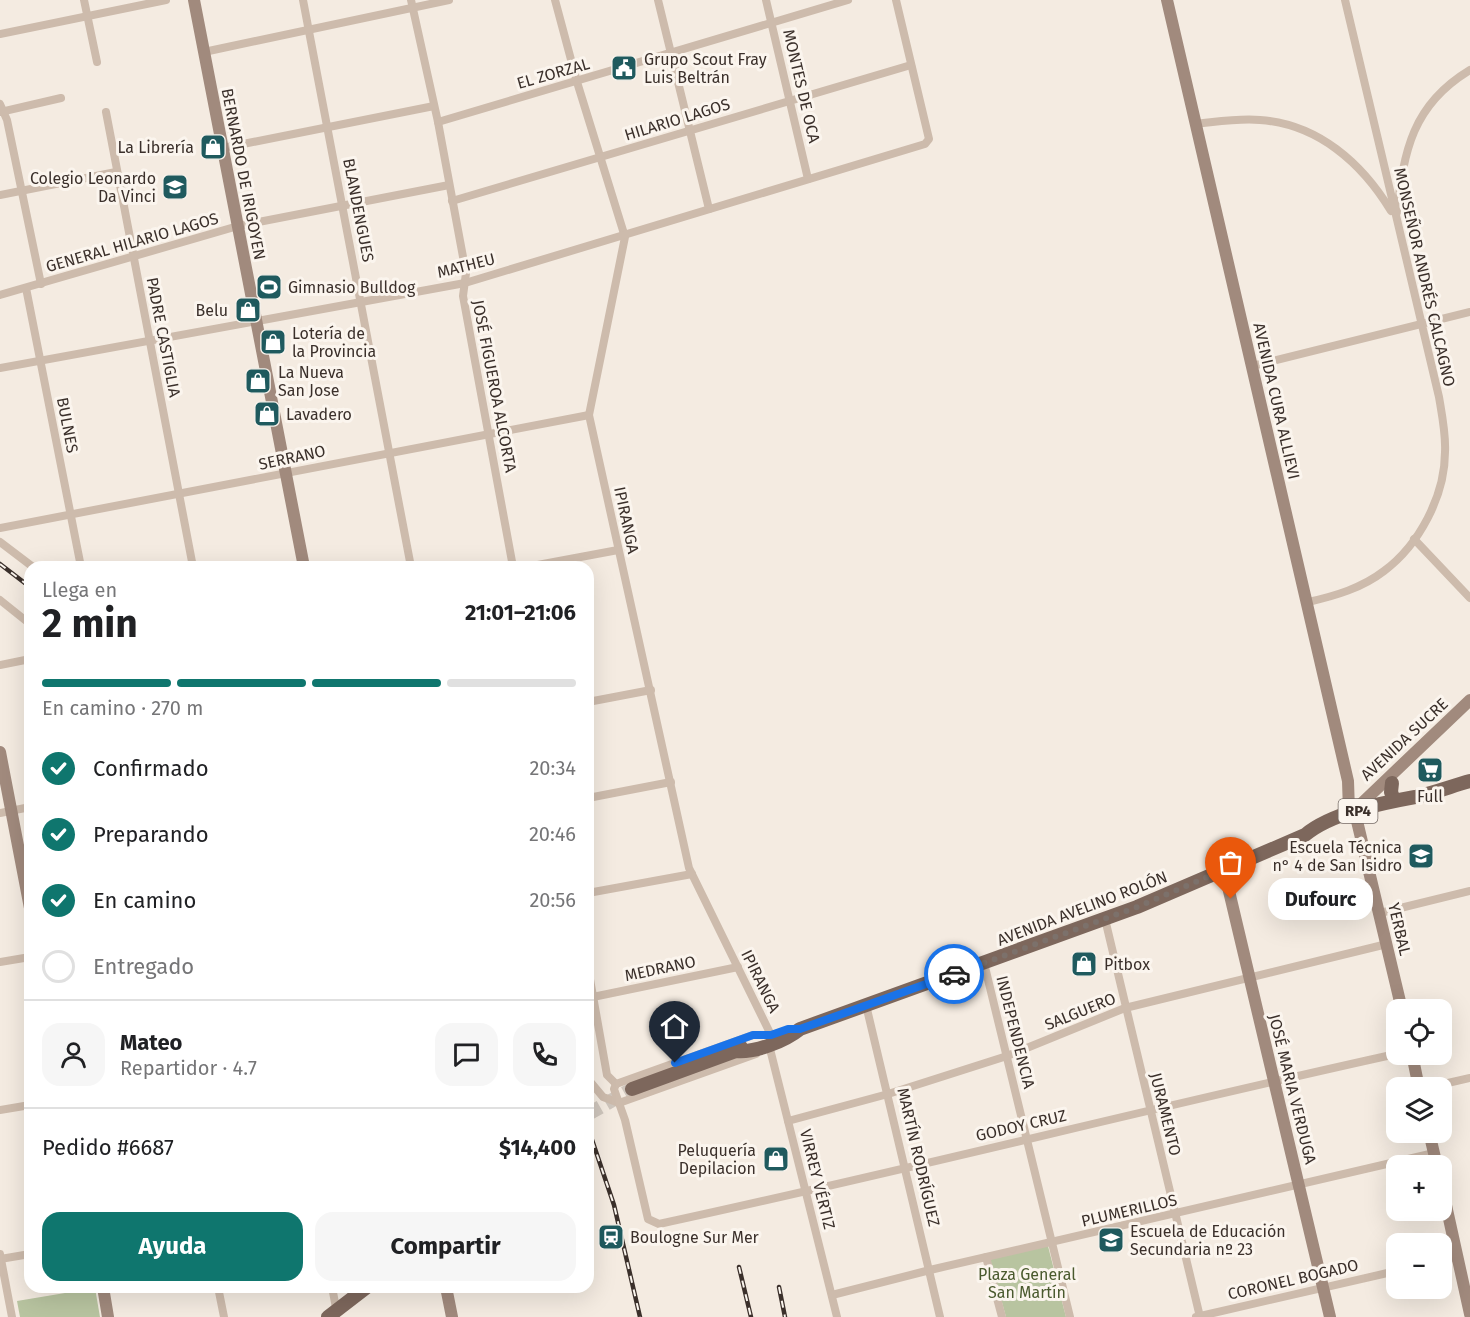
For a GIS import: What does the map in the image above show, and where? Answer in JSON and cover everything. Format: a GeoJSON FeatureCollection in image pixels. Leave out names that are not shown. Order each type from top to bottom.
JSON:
{"type":"FeatureCollection","features":[{"type":"Feature","properties":{"kind":"main road","name":"AVENIDA AVELINO ROLÓN"},"geometry":{"type":"LineString","coordinates":[[632,1089],[736,1051],[746,1052],[792,1036],[800,1029],[1105,919],[1305,835],[1319,834],[1348,817],[1394,800],[1415,797],[1470,781]]}},
{"type":"Feature","properties":{"kind":"main road"},"geometry":{"type":"LineString","coordinates":[[1392,783],[1390,792],[1394,800]]}},
{"type":"Feature","properties":{"kind":"main road","name":"AVENIDA AVELINO ROLÓN"},"geometry":{"type":"LineString","coordinates":[[1348,817],[1400,807],[1415,797]]}},
{"type":"Feature","properties":{"kind":"main road"},"geometry":{"type":"LineString","coordinates":[[334,1315],[360,1293]]}},
{"type":"Feature","properties":{"kind":"street"},"geometry":{"type":"LineString","coordinates":[[84,0],[97,62]]}},
{"type":"Feature","properties":{"kind":"street"},"geometry":{"type":"LineString","coordinates":[[0,34],[166,0]]}},
{"type":"Feature","properties":{"kind":"street","name":"BERNARDO DE IRIGOYEN"},"geometry":{"type":"LineString","coordinates":[[194,0],[303,561]]}},
{"type":"Feature","properties":{"kind":"street","name":"BLANDENGUES"},"geometry":{"type":"LineString","coordinates":[[303,0],[410,561]]}},
{"type":"Feature","properties":{"kind":"street"},"geometry":{"type":"LineString","coordinates":[[204,52],[309,31],[412,4],[449,0]]}},
{"type":"Feature","properties":{"kind":"street","name":"IPIRANGA"},"geometry":{"type":"LineString","coordinates":[[555,0],[577,82],[625,237],[589,415],[692,874],[772,1042]]}},
{"type":"Feature","properties":{"kind":"street"},"geometry":{"type":"LineString","coordinates":[[658,0],[709,209]]}},
{"type":"Feature","properties":{"kind":"street","name":"MONTES DE OCA"},"geometry":{"type":"LineString","coordinates":[[766,0],[808,179]]}},
{"type":"Feature","properties":{"kind":"street","name":"EL ZORZAL"},"geometry":{"type":"LineString","coordinates":[[438,122],[848,0]]}},
{"type":"Feature","properties":{"kind":"street"},"geometry":{"type":"LineString","coordinates":[[896,0],[911,65]]}},
{"type":"Feature","properties":{"kind":"street","name":"AVENIDA CURA ALLIEVI"},"geometry":{"type":"LineString","coordinates":[[1167,0],[1350,790],[1348,817]]}},
{"type":"Feature","properties":{"kind":"street","name":"MONSEÑOR ANDRÉS CALCAGNO"},"geometry":{"type":"LineString","coordinates":[[1308,602],[1344,592],[1371,579],[1392,565],[1414,539],[1441,484],[1445,452],[1439,397],[1345,0]]}},
{"type":"Feature","properties":{"kind":"street","name":"JOSÉ FIGUEROA ALCORTA"},"geometry":{"type":"LineString","coordinates":[[412,4],[438,122],[466,273],[463,296],[512,561]]}},
{"type":"Feature","properties":{"kind":"street","name":"HILARIO LAGOS"},"geometry":{"type":"LineString","coordinates":[[452,201],[911,65]]}},
{"type":"Feature","properties":{"kind":"street","name":"MATHEU"},"geometry":{"type":"LineString","coordinates":[[0,368],[465,283],[625,237],[928,142],[911,65]]}},
{"type":"Feature","properties":{"kind":"street"},"geometry":{"type":"LineString","coordinates":[[1396,219],[1402,173],[1410,140],[1437,99],[1457,78],[1470,70]]}},
{"type":"Feature","properties":{"kind":"street"},"geometry":{"type":"LineString","coordinates":[[41,284],[22,191],[1,109],[61,98]]}},
{"type":"Feature","properties":{"kind":"street"},"geometry":{"type":"LineString","coordinates":[[223,148],[434,106]]}},
{"type":"Feature","properties":{"kind":"street","name":"PADRE CASTIGLIA"},"geometry":{"type":"LineString","coordinates":[[106,112],[111,123],[116,172],[193,561]]}},
{"type":"Feature","properties":{"kind":"street"},"geometry":{"type":"LineString","coordinates":[[1195,124],[1258,119],[1279,122],[1314,134],[1356,164],[1372,181],[1396,219]]}},
{"type":"Feature","properties":{"kind":"street"},"geometry":{"type":"LineString","coordinates":[[0,195],[116,172]]}},
{"type":"Feature","properties":{"kind":"street","name":"GENERAL HILARIO LAGOS"},"geometry":{"type":"LineString","coordinates":[[0,296],[238,226],[449,185]]}},
{"type":"Feature","properties":{"kind":"street","name":"BULNES"},"geometry":{"type":"LineString","coordinates":[[26,288],[80,561]]}},
{"type":"Feature","properties":{"kind":"street"},"geometry":{"type":"LineString","coordinates":[[1252,366],[1470,312]]}},
{"type":"Feature","properties":{"kind":"street","name":"SERRANO"},"geometry":{"type":"LineString","coordinates":[[0,528],[589,415]]}},
{"type":"Feature","properties":{"kind":"street"},"geometry":{"type":"LineString","coordinates":[[1414,539],[1470,598]]}},
{"type":"Feature","properties":{"kind":"street"},"geometry":{"type":"LineString","coordinates":[[0,542],[25,561]]}},
{"type":"Feature","properties":{"kind":"street"},"geometry":{"type":"LineString","coordinates":[[559,561],[618,550]]}},
{"type":"Feature","properties":{"kind":"street"},"geometry":{"type":"LineString","coordinates":[[0,600],[24,619]]}},
{"type":"Feature","properties":{"kind":"street"},"geometry":{"type":"LineString","coordinates":[[0,664],[24,660]]}},
{"type":"Feature","properties":{"kind":"street"},"geometry":{"type":"LineString","coordinates":[[594,701],[651,690]]}},
{"type":"Feature","properties":{"kind":"street","name":"AVENIDA SUCRE"},"geometry":{"type":"LineString","coordinates":[[1348,817],[1470,700]]}},
{"type":"Feature","properties":{"kind":"street","name":"AVENIDA SUCRE"},"geometry":{"type":"LineString","coordinates":[[1365,799],[1377,796],[1470,709]]}},
{"type":"Feature","properties":{"kind":"street"},"geometry":{"type":"LineString","coordinates":[[0,752],[5,812],[24,885]]}},
{"type":"Feature","properties":{"kind":"street"},"geometry":{"type":"LineString","coordinates":[[594,797],[671,782]]}},
{"type":"Feature","properties":{"kind":"street"},"geometry":{"type":"LineString","coordinates":[[1350,790],[1365,799]]}},
{"type":"Feature","properties":{"kind":"street"},"geometry":{"type":"LineString","coordinates":[[5,812],[24,808]]}},
{"type":"Feature","properties":{"kind":"street","name":"YERBAL"},"geometry":{"type":"LineString","coordinates":[[1348,817],[1380,913],[1400,999]]}},
{"type":"Feature","properties":{"kind":"street","name":"JOSÉ MARIA VERDUGA"},"geometry":{"type":"LineString","coordinates":[[1224,870],[1330,1317]]}},
{"type":"Feature","properties":{"kind":"street"},"geometry":{"type":"LineString","coordinates":[[594,892],[692,874]]}},
{"type":"Feature","properties":{"kind":"street"},"geometry":{"type":"LineString","coordinates":[[1380,913],[1470,891]]}},
{"type":"Feature","properties":{"kind":"street","name":"JURAMENTO"},"geometry":{"type":"LineString","coordinates":[[1105,919],[1198,1317]]}},
{"type":"Feature","properties":{"kind":"street","name":"SALGUERO"},"geometry":{"type":"LineString","coordinates":[[788,1121],[888,1094],[1007,1056],[1125,1008],[1387,944]]}},
{"type":"Feature","properties":{"kind":"street"},"geometry":{"type":"LineString","coordinates":[[0,962],[24,958]]}},
{"type":"Feature","properties":{"kind":"street","name":"INDEPENDENCIA"},"geometry":{"type":"LineString","coordinates":[[984,963],[1070,1317]]}},
{"type":"Feature","properties":{"kind":"street","name":"MEDRANO"},"geometry":{"type":"LineString","coordinates":[[594,997],[738,967]]}},
{"type":"Feature","properties":{"kind":"street","name":"MARTÍN RODRÍGUEZ"},"geometry":{"type":"LineString","coordinates":[[866,1005],[940,1317]]}},
{"type":"Feature","properties":{"kind":"street"},"geometry":{"type":"LineString","coordinates":[[594,1012],[607,1075],[616,1084],[619,1103]]}},
{"type":"Feature","properties":{"kind":"street","name":"AVENIDA AVELINO ROLÓN"},"geometry":{"type":"LineString","coordinates":[[616,1084],[753,1035],[772,1042]]}},
{"type":"Feature","properties":{"kind":"street","name":"AVENIDA AVELINO ROLÓN"},"geometry":{"type":"LineString","coordinates":[[619,1103],[772,1042]]}},
{"type":"Feature","properties":{"kind":"street","name":"VIRREY VÉRTIZ"},"geometry":{"type":"LineString","coordinates":[[772,1042],[788,1121],[837,1317]]}},
{"type":"Feature","properties":{"kind":"street","name":"GODOY CRUZ"},"geometry":{"type":"LineString","coordinates":[[619,1103],[648,1219],[658,1224],[806,1193],[1026,1139],[1386,1056]]}},
{"type":"Feature","properties":{"kind":"street"},"geometry":{"type":"LineString","coordinates":[[1452,1082],[1470,1078]]}},
{"type":"Feature","properties":{"kind":"street"},"geometry":{"type":"LineString","coordinates":[[594,1087],[598,1092],[619,1103]]}},
{"type":"Feature","properties":{"kind":"street"},"geometry":{"type":"LineString","coordinates":[[0,1110],[24,1106]]}},
{"type":"Feature","properties":{"kind":"street","name":"PLUMERILLOS"},"geometry":{"type":"LineString","coordinates":[[832,1295],[930,1270],[1300,1185],[1386,1169]]}},
{"type":"Feature","properties":{"kind":"street"},"geometry":{"type":"LineString","coordinates":[[1449,1221],[1470,1314]]}},
{"type":"Feature","properties":{"kind":"street"},"geometry":{"type":"LineString","coordinates":[[12,1317],[0,1257],[24,1255]]}},
{"type":"Feature","properties":{"kind":"street"},"geometry":{"type":"LineString","coordinates":[[986,1257],[1002,1317]]}},
{"type":"Feature","properties":{"kind":"street"},"geometry":{"type":"LineString","coordinates":[[1452,1258],[1457,1257]]}},
{"type":"Feature","properties":{"kind":"street","name":"CORONEL BOGADO"},"geometry":{"type":"LineString","coordinates":[[1198,1317],[1386,1273]]}},
{"type":"Feature","properties":{"kind":"street"},"geometry":{"type":"LineString","coordinates":[[104,1293],[108,1317]]}},
{"type":"Feature","properties":{"kind":"street"},"geometry":{"type":"LineString","coordinates":[[219,1293],[224,1317]]}},
{"type":"Feature","properties":{"kind":"street"},"geometry":{"type":"LineString","coordinates":[[332,1293],[334,1315]]}},
{"type":"Feature","properties":{"kind":"street"},"geometry":{"type":"LineString","coordinates":[[447,1293],[452,1317]]}},
{"type":"Feature","properties":{"kind":"green space","name":"Plaza General San Martín"},"geometry":{"type":"Polygon","coordinates":[[[1048,1246],[1066,1317],[1006,1317],[990,1259],[1048,1246]]]}},
{"type":"Feature","properties":{"kind":"green space"},"geometry":{"type":"Polygon","coordinates":[[[65,1293],[96,1293],[100,1317],[20,1317],[17,1301],[65,1293]]]}},
{"type":"Feature","properties":{"kind":"tunnel"},"geometry":{"type":"LineString","coordinates":[[594,1111],[632,1089]]}},
{"type":"Feature","properties":{"kind":"railway"},"geometry":{"type":"LineString","coordinates":[[0,564],[24,582]]}},
{"type":"Feature","properties":{"kind":"railway"},"geometry":{"type":"LineString","coordinates":[[594,1146],[614,1205],[640,1317]]}},
{"type":"Feature","properties":{"kind":"railway"},"geometry":{"type":"LineString","coordinates":[[739,1267],[751,1317]]}},
{"type":"Feature","properties":{"kind":"railway"},"geometry":{"type":"LineString","coordinates":[[779,1287],[785,1317]]}},
{"type":"Feature","properties":{"kind":"way so far"},"geometry":{"type":"LineString","coordinates":[[954,974],[1137,907],[1224,870],[1231,899]]}},
{"type":"Feature","properties":{"kind":"place","name":"Grupo Scout Fray Luis Beltrán"},"geometry":{"type":"Point","coordinates":[624,68]}},
{"type":"Feature","properties":{"kind":"place","name":"La Librería"},"geometry":{"type":"Point","coordinates":[213,147]}},
{"type":"Feature","properties":{"kind":"place","name":"Colegio Leonardo Da Vinci"},"geometry":{"type":"Point","coordinates":[175,187]}},
{"type":"Feature","properties":{"kind":"place","name":"Gimnasio Bulldog"},"geometry":{"type":"Point","coordinates":[269,287]}},
{"type":"Feature","properties":{"kind":"place","name":"Belu"},"geometry":{"type":"Point","coordinates":[248,310]}},
{"type":"Feature","properties":{"kind":"place","name":"Lotería de la Provincia"},"geometry":{"type":"Point","coordinates":[273,342]}},
{"type":"Feature","properties":{"kind":"place","name":"La Nueva San Jose"},"geometry":{"type":"Point","coordinates":[258,381]}},
{"type":"Feature","properties":{"kind":"place","name":"Lavadero"},"geometry":{"type":"Point","coordinates":[267,414]}},
{"type":"Feature","properties":{"kind":"place","name":"Full"},"geometry":{"type":"Point","coordinates":[1430,770]}},
{"type":"Feature","properties":{"kind":"place","name":"Escuela Técnica n° 4 de San Isidro"},"geometry":{"type":"Point","coordinates":[1421,856]}},
{"type":"Feature","properties":{"kind":"place","name":"Dufourc"},"geometry":{"type":"Point","coordinates":[1231,899]}},
{"type":"Feature","properties":{"kind":"place","name":"Pitbox"},"geometry":{"type":"Point","coordinates":[1084,964]}},
{"type":"Feature","properties":{"kind":"place","name":"Peluquería Depilacion"},"geometry":{"type":"Point","coordinates":[776,1159]}},
{"type":"Feature","properties":{"kind":"place","name":"Boulogne Sur Mer"},"geometry":{"type":"Point","coordinates":[611,1237]}},
{"type":"Feature","properties":{"kind":"place","name":"Escuela de Educación Secundaria nº 23"},"geometry":{"type":"Point","coordinates":[1111,1240]}},
{"type":"Feature","properties":{"kind":"route"},"geometry":{"type":"LineString","coordinates":[[675,1063],[753,1035],[771,1035],[788,1029],[800,1029],[954,974]]}}]}
